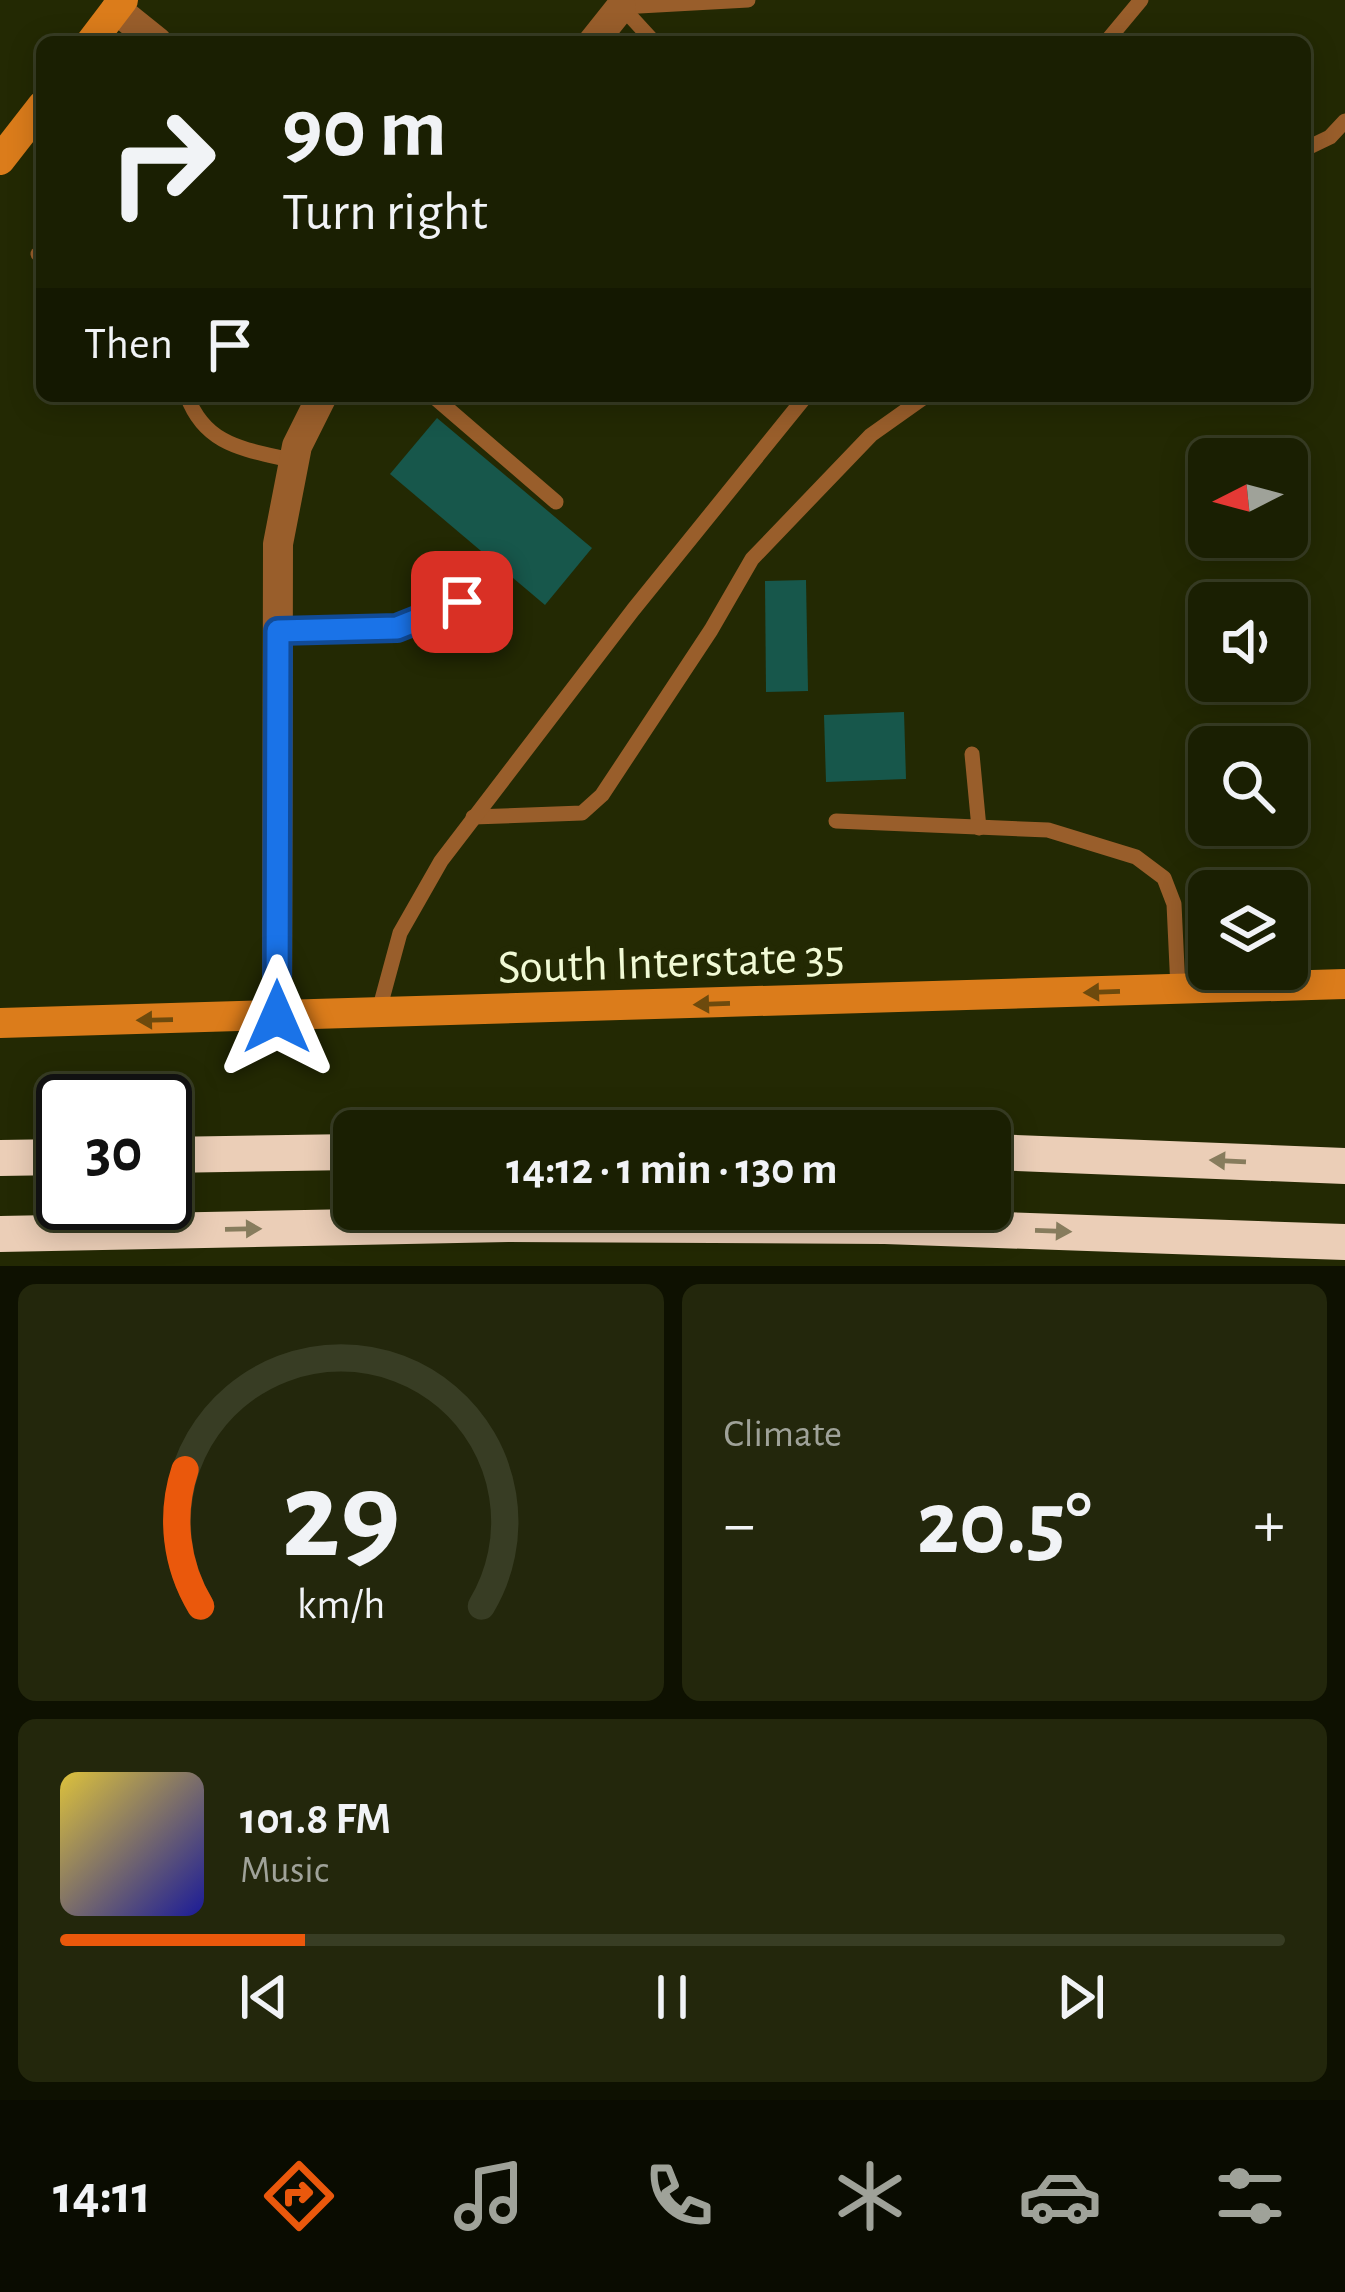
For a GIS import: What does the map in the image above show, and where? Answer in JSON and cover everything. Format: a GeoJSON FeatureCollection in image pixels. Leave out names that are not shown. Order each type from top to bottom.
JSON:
{"type":"FeatureCollection","features":[{"type":"Feature","properties":{"kind":"highway"},"geometry":{"type":"LineString","coordinates":[[192,1154],[333,1151]]}},
{"type":"Feature","properties":{"kind":"highway"},"geometry":{"type":"LineString","coordinates":[[1011,1153],[1345,1166]]}},
{"type":"Feature","properties":{"kind":"highway"},"geometry":{"type":"LineString","coordinates":[[0,1158],[36,1157]]}},
{"type":"Feature","properties":{"kind":"highway"},"geometry":{"type":"LineString","coordinates":[[0,1234],[578,1224],[886,1226],[1345,1242]]}},
{"type":"Feature","properties":{"kind":"main road"},"geometry":{"type":"LineString","coordinates":[[95,36],[115,3]]}},
{"type":"Feature","properties":{"kind":"main road"},"geometry":{"type":"LineString","coordinates":[[0,160],[36,114]]}},
{"type":"Feature","properties":{"kind":"main road","name":"South Interstate 35"},"geometry":{"type":"LineString","coordinates":[[0,1023],[1345,984]]}},
{"type":"Feature","properties":{"kind":"street"},"geometry":{"type":"LineString","coordinates":[[597,36],[621,2]]}},
{"type":"Feature","properties":{"kind":"street"},"geometry":{"type":"LineString","coordinates":[[115,3],[151,36]]}},
{"type":"Feature","properties":{"kind":"street"},"geometry":{"type":"LineString","coordinates":[[277,1017],[278,544],[294,461],[319,402]]}},
{"type":"Feature","properties":{"kind":"lane"},"geometry":{"type":"LineString","coordinates":[[621,2],[748,0]]}},
{"type":"Feature","properties":{"kind":"lane"},"geometry":{"type":"LineString","coordinates":[[1111,36],[1141,0]]}},
{"type":"Feature","properties":{"kind":"lane"},"geometry":{"type":"LineString","coordinates":[[621,2],[649,36]]}},
{"type":"Feature","properties":{"kind":"lane"},"geometry":{"type":"LineString","coordinates":[[1311,146],[1330,137],[1345,121]]}},
{"type":"Feature","properties":{"kind":"lane"},"geometry":{"type":"LineString","coordinates":[[189,402],[208,433],[235,446],[294,461]]}},
{"type":"Feature","properties":{"kind":"lane"},"geometry":{"type":"LineString","coordinates":[[440,402],[556,502]]}},
{"type":"Feature","properties":{"kind":"lane"},"geometry":{"type":"LineString","coordinates":[[378,1014],[400,933],[441,861],[633,610],[801,402]]}},
{"type":"Feature","properties":{"kind":"lane"},"geometry":{"type":"LineString","coordinates":[[473,818],[582,813],[602,795],[752,559],[871,435],[918,402]]}},
{"type":"Feature","properties":{"kind":"lane"},"geometry":{"type":"LineString","coordinates":[[278,631],[397,628],[462,602]]}},
{"type":"Feature","properties":{"kind":"lane"},"geometry":{"type":"LineString","coordinates":[[972,754],[979,828]]}},
{"type":"Feature","properties":{"kind":"lane"},"geometry":{"type":"LineString","coordinates":[[836,821],[1048,830],[1136,857],[1164,878],[1174,904],[1178,989]]}},
{"type":"Feature","properties":{"kind":"building"},"geometry":{"type":"Polygon","coordinates":[[[437,418],[592,548],[545,605],[390,474],[437,418]]]}},
{"type":"Feature","properties":{"kind":"building"},"geometry":{"type":"Polygon","coordinates":[[[806,580],[808,691],[766,692],[765,581],[806,580]]]}},
{"type":"Feature","properties":{"kind":"building"},"geometry":{"type":"Polygon","coordinates":[[[904,712],[906,779],[826,782],[824,715],[904,712]]]}},
{"type":"Feature","properties":{"kind":"route"},"geometry":{"type":"LineString","coordinates":[[277,1017],[278,631],[397,628],[462,602]]}}]}
